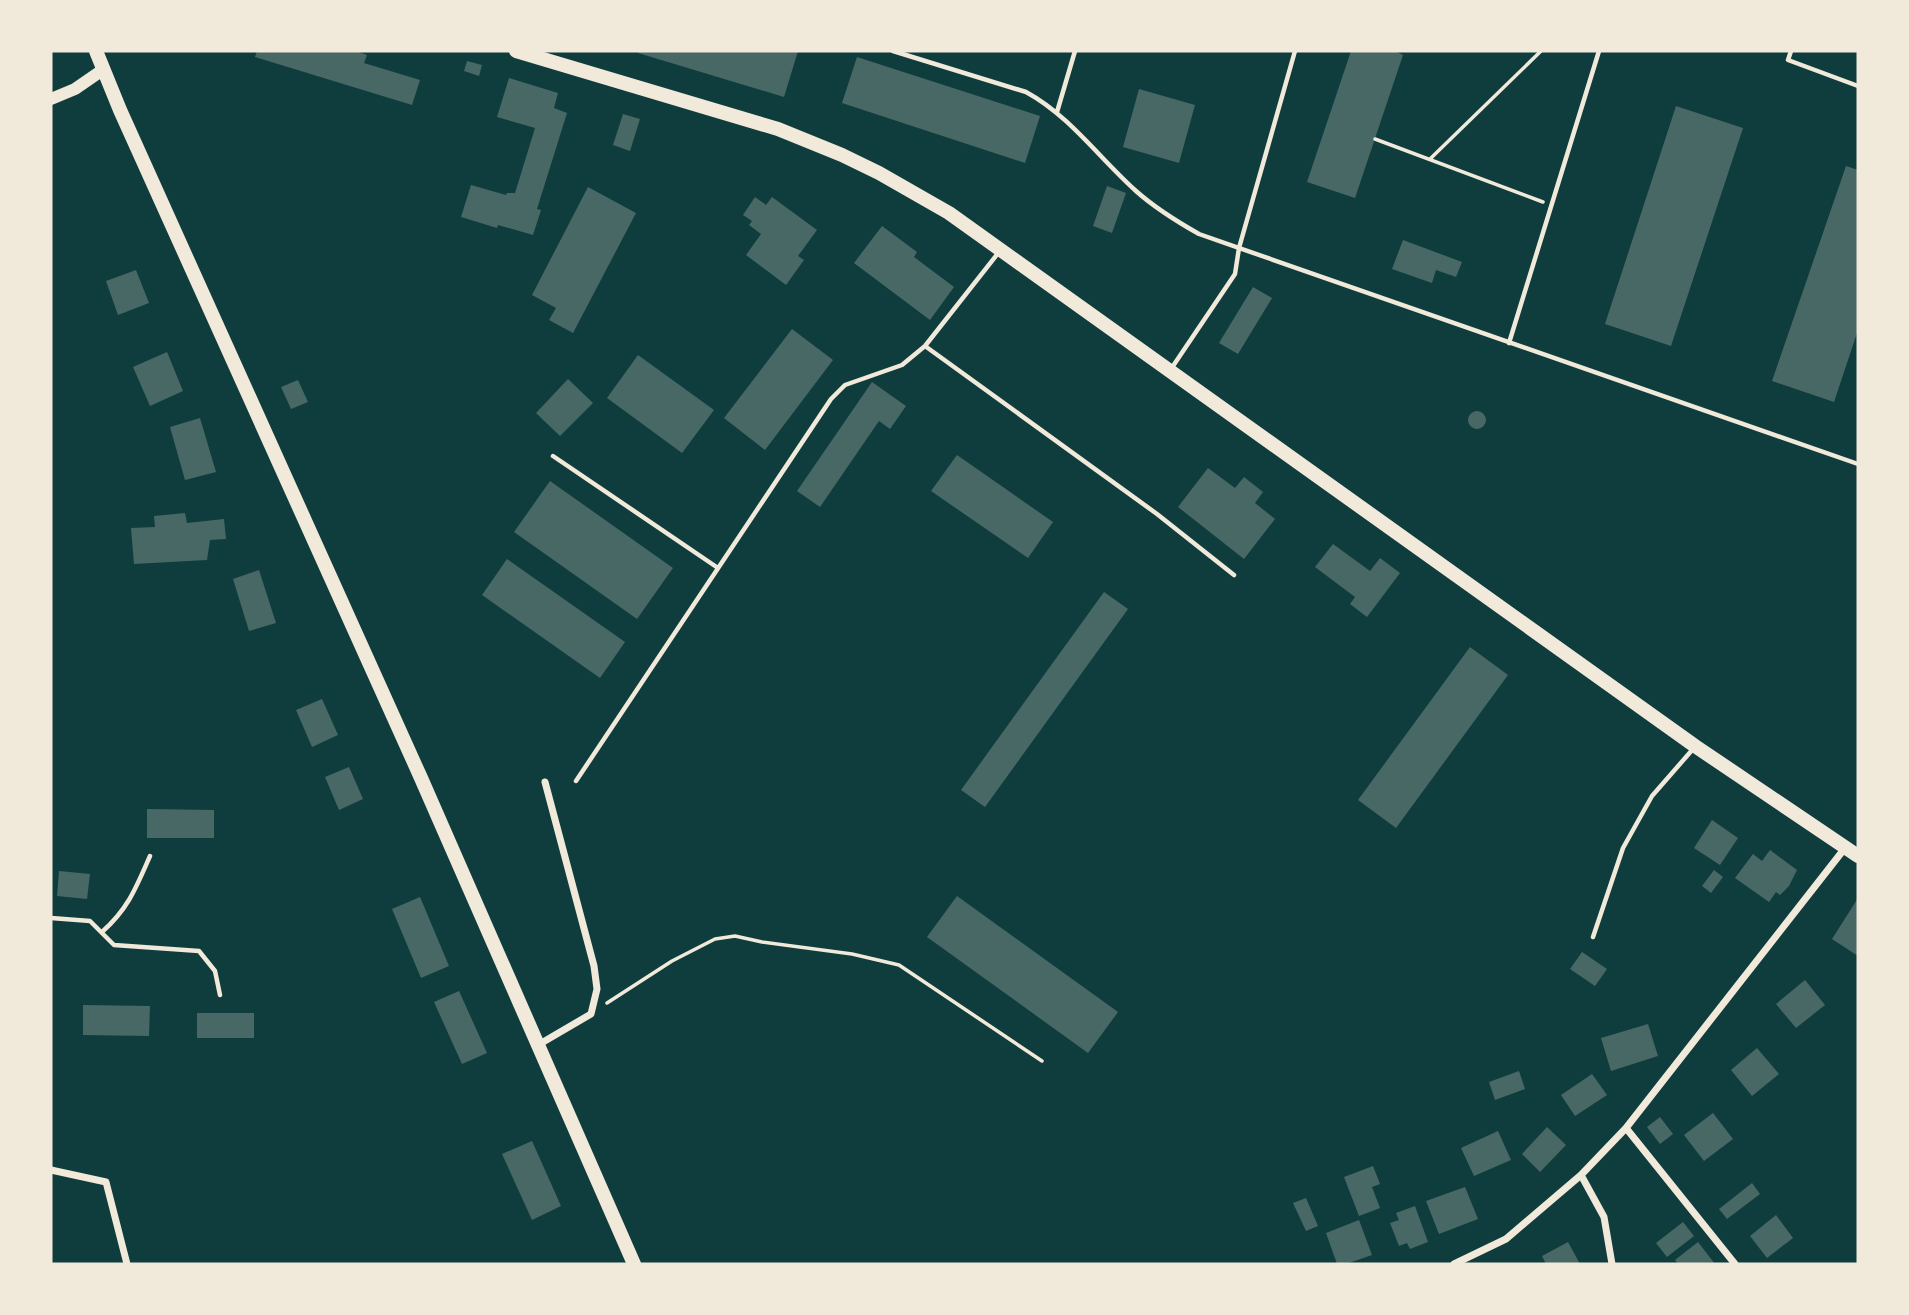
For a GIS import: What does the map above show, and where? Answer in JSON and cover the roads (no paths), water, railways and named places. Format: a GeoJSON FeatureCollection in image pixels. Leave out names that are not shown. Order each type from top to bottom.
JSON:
{"type":"FeatureCollection","features":[{"type":"Feature","properties":{"kind":"main road"},"geometry":{"type":"LineString","coordinates":[[96,51],[120,110],[415,765],[634,1264]]}},
{"type":"Feature","properties":{"kind":"main road"},"geometry":{"type":"LineString","coordinates":[[516,51],[778,129],[842,155],[949,213],[1695,746],[1858,856]]}},
{"type":"Feature","properties":{"kind":"main road"},"geometry":{"type":"LineString","coordinates":[[51,99],[75,89],[104,69]]}},
{"type":"Feature","properties":{"kind":"street"},"geometry":{"type":"LineString","coordinates":[[538,1045],[591,1014],[597,989],[594,966],[545,782]]}},
{"type":"Feature","properties":{"kind":"street"},"geometry":{"type":"LineString","coordinates":[[1454,1264],[1506,1239],[1581,1175],[1626,1128],[1846,847]]}},
{"type":"Feature","properties":{"kind":"street"},"geometry":{"type":"LineString","coordinates":[[1626,1128],[1735,1264]]}},
{"type":"Feature","properties":{"kind":"street"},"geometry":{"type":"LineString","coordinates":[[51,1170],[106,1182],[127,1264]]}},
{"type":"Feature","properties":{"kind":"street"},"geometry":{"type":"LineString","coordinates":[[1581,1175],[1604,1217],[1612,1264]]}},
{"type":"Feature","properties":{"kind":"lane"},"geometry":{"type":"LineString","coordinates":[[893,51],[1026,92],[1057,112],[1135,190],[1166,215],[1199,234],[1858,464]]}},
{"type":"Feature","properties":{"kind":"lane"},"geometry":{"type":"LineString","coordinates":[[1057,112],[1075,51]]}},
{"type":"Feature","properties":{"kind":"lane"},"geometry":{"type":"LineString","coordinates":[[1170,370],[1235,274],[1239,248],[1295,51]]}},
{"type":"Feature","properties":{"kind":"lane"},"geometry":{"type":"LineString","coordinates":[[1509,343],[1599,51]]}},
{"type":"Feature","properties":{"kind":"lane"},"geometry":{"type":"LineString","coordinates":[[1791,51],[1788,60],[1858,86]]}},
{"type":"Feature","properties":{"kind":"lane"},"geometry":{"type":"LineString","coordinates":[[576,780],[831,399],[845,385],[902,365],[925,346],[1001,250]]}},
{"type":"Feature","properties":{"kind":"lane"},"geometry":{"type":"LineString","coordinates":[[925,346],[1157,514],[1234,575]]}},
{"type":"Feature","properties":{"kind":"lane"},"geometry":{"type":"LineString","coordinates":[[553,456],[718,568]]}},
{"type":"Feature","properties":{"kind":"lane"},"geometry":{"type":"LineString","coordinates":[[1593,937],[1623,848],[1652,796],[1695,746]]}},
{"type":"Feature","properties":{"kind":"lane"},"geometry":{"type":"LineString","coordinates":[[102,932],[117,920],[131,900],[150,856]]}},
{"type":"Feature","properties":{"kind":"lane"},"geometry":{"type":"LineString","coordinates":[[51,918],[90,921],[114,945],[199,951],[215,971],[220,995]]}}]}
